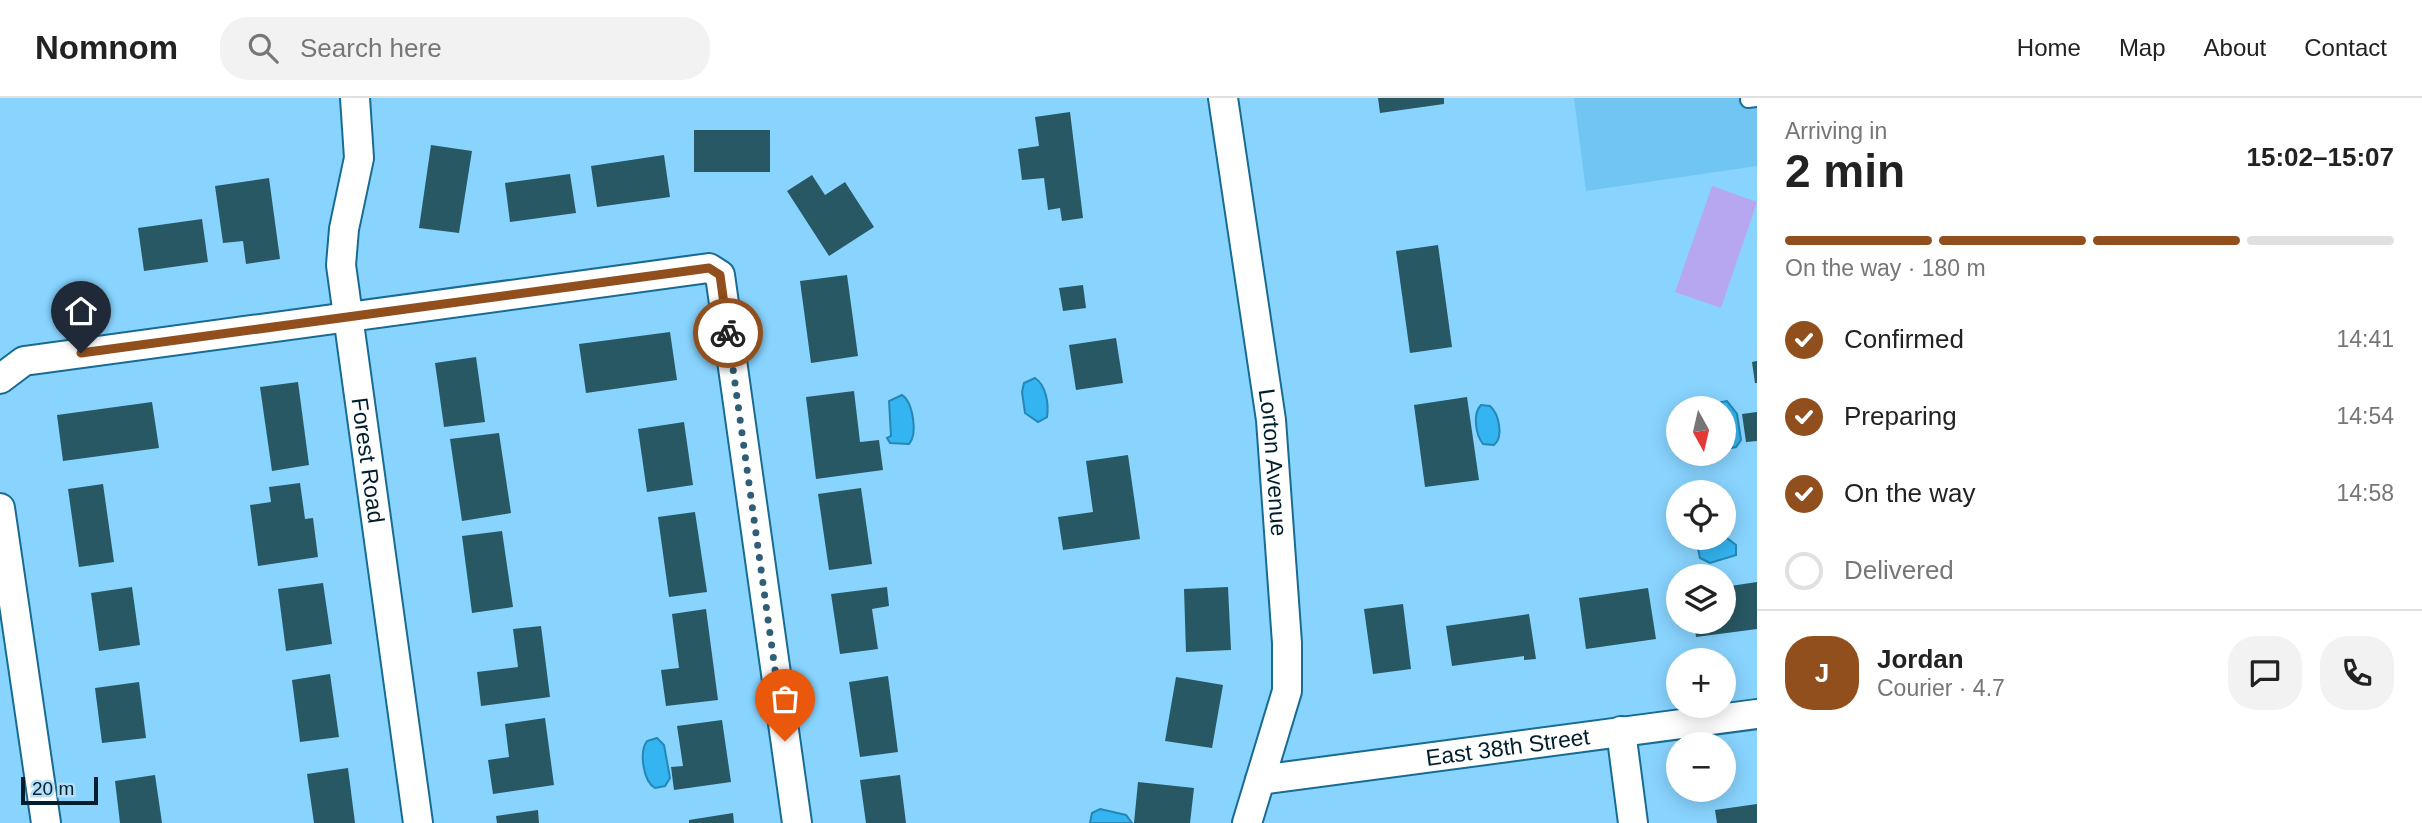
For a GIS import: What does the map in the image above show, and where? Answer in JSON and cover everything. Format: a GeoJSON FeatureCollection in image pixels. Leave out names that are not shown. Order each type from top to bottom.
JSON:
{"type":"FeatureCollection","features":[{"type":"Feature","properties":{"kind":"street","name":"Forest Road"},"geometry":{"type":"LineString","coordinates":[[355,98],[359,158],[344,229],[341,265],[418,823]]}},
{"type":"Feature","properties":{"kind":"street","name":"Lorton Avenue"},"geometry":{"type":"LineString","coordinates":[[1223,98],[1271,420],[1287,643],[1287,691],[1247,823]]}},
{"type":"Feature","properties":{"kind":"street"},"geometry":{"type":"LineString","coordinates":[[0,379],[27,360],[709,268],[720,275],[796,823]]}},
{"type":"Feature","properties":{"kind":"street"},"geometry":{"type":"LineString","coordinates":[[0,508],[46,823]]}},
{"type":"Feature","properties":{"kind":"street","name":"East 38th Street"},"geometry":{"type":"LineString","coordinates":[[1260,780],[1757,714]]}},
{"type":"Feature","properties":{"kind":"street"},"geometry":{"type":"LineString","coordinates":[[1621,731],[1633,823]]}},
{"type":"Feature","properties":{"kind":"shaded area"},"geometry":{"type":"Polygon","coordinates":[[[1574,98],[1757,98],[1757,166],[1586,191],[1574,98]]]}},
{"type":"Feature","properties":{"kind":"shaded area"},"geometry":{"type":"Polygon","coordinates":[[[1712,186],[1757,202],[1721,308],[1675,292],[1712,186]]]}},
{"type":"Feature","properties":{"kind":"shaded area"},"geometry":{"type":"Polygon","coordinates":[[[1035,378],[1044,390],[1048,406],[1047,417],[1038,422],[1025,413],[1022,392],[1024,383],[1035,378]]]}},
{"type":"Feature","properties":{"kind":"shaded area"},"geometry":{"type":"Polygon","coordinates":[[[902,395],[909,404],[913,418],[913,433],[909,444],[890,443],[887,438],[891,436],[889,401],[902,395]]]}},
{"type":"Feature","properties":{"kind":"shaded area"},"geometry":{"type":"Polygon","coordinates":[[[1481,405],[1490,406],[1498,420],[1500,431],[1494,445],[1483,444],[1478,435],[1476,419],[1481,405]]]}},
{"type":"Feature","properties":{"kind":"shaded area"},"geometry":{"type":"Polygon","coordinates":[[[1736,413],[1737,414],[1741,440],[1736,447],[1736,413]]]}},
{"type":"Feature","properties":{"kind":"shaded area"},"geometry":{"type":"Polygon","coordinates":[[[1698,550],[1736,550],[1736,555],[1710,563],[1700,558],[1698,550]]]}},
{"type":"Feature","properties":{"kind":"shaded area"},"geometry":{"type":"Polygon","coordinates":[[[657,738],[664,745],[670,778],[665,786],[655,788],[645,773],[643,752],[647,741],[657,738]]]}},
{"type":"Feature","properties":{"kind":"shaded area"},"geometry":{"type":"Polygon","coordinates":[[[1100,809],[1126,815],[1132,823],[1090,823],[1092,813],[1100,809]]]}},
{"type":"Feature","properties":{"kind":"building"},"geometry":{"type":"Polygon","coordinates":[[[1378,98],[1444,98],[1444,104],[1380,113],[1378,98]]]}},
{"type":"Feature","properties":{"kind":"building"},"geometry":{"type":"Polygon","coordinates":[[[1070,112],[1083,218],[1062,221],[1060,208],[1048,210],[1044,178],[1022,180],[1018,149],[1039,146],[1035,117],[1070,112]]]}},
{"type":"Feature","properties":{"kind":"building"},"geometry":{"type":"Polygon","coordinates":[[[694,130],[770,130],[770,172],[694,172],[694,130]]]}},
{"type":"Feature","properties":{"kind":"building"},"geometry":{"type":"Polygon","coordinates":[[[431,145],[472,151],[459,233],[419,228],[431,145]]]}},
{"type":"Feature","properties":{"kind":"building"},"geometry":{"type":"Polygon","coordinates":[[[664,155],[670,197],[597,207],[591,166],[664,155]]]}},
{"type":"Feature","properties":{"kind":"building"},"geometry":{"type":"Polygon","coordinates":[[[570,174],[576,213],[510,222],[505,183],[570,174]]]}},
{"type":"Feature","properties":{"kind":"building"},"geometry":{"type":"Polygon","coordinates":[[[812,175],[825,195],[845,182],[874,227],[829,256],[787,191],[812,175]]]}},
{"type":"Feature","properties":{"kind":"building"},"geometry":{"type":"Polygon","coordinates":[[[269,178],[280,259],[246,264],[243,241],[223,243],[215,186],[269,178]]]}},
{"type":"Feature","properties":{"kind":"building"},"geometry":{"type":"Polygon","coordinates":[[[202,219],[208,262],[144,271],[138,228],[202,219]]]}},
{"type":"Feature","properties":{"kind":"building"},"geometry":{"type":"Polygon","coordinates":[[[1438,245],[1452,347],[1410,353],[1396,251],[1438,245]]]}},
{"type":"Feature","properties":{"kind":"building"},"geometry":{"type":"Polygon","coordinates":[[[847,275],[858,356],[811,363],[800,281],[847,275]]]}},
{"type":"Feature","properties":{"kind":"building"},"geometry":{"type":"Polygon","coordinates":[[[1083,285],[1086,308],[1063,311],[1059,288],[1083,285]]]}},
{"type":"Feature","properties":{"kind":"building"},"geometry":{"type":"Polygon","coordinates":[[[670,332],[677,380],[586,393],[579,344],[670,332]]]}},
{"type":"Feature","properties":{"kind":"building"},"geometry":{"type":"Polygon","coordinates":[[[1116,338],[1123,383],[1076,390],[1069,345],[1116,338]]]}},
{"type":"Feature","properties":{"kind":"building"},"geometry":{"type":"Polygon","coordinates":[[[476,357],[485,422],[444,427],[435,363],[476,357]]]}},
{"type":"Feature","properties":{"kind":"building"},"geometry":{"type":"Polygon","coordinates":[[[1757,361],[1757,383],[1755,383],[1752,362],[1757,361]]]}},
{"type":"Feature","properties":{"kind":"building"},"geometry":{"type":"Polygon","coordinates":[[[298,382],[309,465],[272,471],[260,387],[298,382]]]}},
{"type":"Feature","properties":{"kind":"building"},"geometry":{"type":"Polygon","coordinates":[[[854,391],[860,442],[879,440],[883,470],[816,479],[806,397],[854,391]]]}},
{"type":"Feature","properties":{"kind":"building"},"geometry":{"type":"Polygon","coordinates":[[[1467,397],[1479,480],[1425,487],[1414,405],[1467,397]]]}},
{"type":"Feature","properties":{"kind":"building"},"geometry":{"type":"Polygon","coordinates":[[[152,402],[159,448],[63,461],[57,415],[152,402]]]}},
{"type":"Feature","properties":{"kind":"building"},"geometry":{"type":"Polygon","coordinates":[[[1757,412],[1757,441],[1746,442],[1742,414],[1757,412]]]}},
{"type":"Feature","properties":{"kind":"building"},"geometry":{"type":"Polygon","coordinates":[[[684,422],[693,485],[647,492],[638,429],[684,422]]]}},
{"type":"Feature","properties":{"kind":"building"},"geometry":{"type":"Polygon","coordinates":[[[499,433],[511,513],[462,521],[450,439],[499,433]]]}},
{"type":"Feature","properties":{"kind":"building"},"geometry":{"type":"Polygon","coordinates":[[[1128,455],[1140,539],[1063,550],[1058,517],[1093,512],[1086,461],[1128,455]]]}},
{"type":"Feature","properties":{"kind":"building"},"geometry":{"type":"Polygon","coordinates":[[[300,483],[305,519],[313,518],[318,557],[258,566],[250,505],[271,502],[269,487],[300,483]]]}},
{"type":"Feature","properties":{"kind":"building"},"geometry":{"type":"Polygon","coordinates":[[[103,484],[114,562],[79,567],[68,489],[103,484]]]}},
{"type":"Feature","properties":{"kind":"building"},"geometry":{"type":"Polygon","coordinates":[[[861,488],[872,564],[829,570],[818,494],[861,488]]]}},
{"type":"Feature","properties":{"kind":"building"},"geometry":{"type":"Polygon","coordinates":[[[695,512],[707,592],[669,597],[658,517],[695,512]]]}},
{"type":"Feature","properties":{"kind":"building"},"geometry":{"type":"Polygon","coordinates":[[[502,531],[513,607],[472,613],[462,536],[502,531]]]}},
{"type":"Feature","properties":{"kind":"building"},"geometry":{"type":"Polygon","coordinates":[[[1757,582],[1757,629],[1736,632],[1736,585],[1757,582]]]}},
{"type":"Feature","properties":{"kind":"building"},"geometry":{"type":"Polygon","coordinates":[[[323,583],[332,644],[286,651],[278,589],[323,583]]]}},
{"type":"Feature","properties":{"kind":"building"},"geometry":{"type":"Polygon","coordinates":[[[132,587],[140,645],[99,651],[91,593],[132,587]]]}},
{"type":"Feature","properties":{"kind":"building"},"geometry":{"type":"Polygon","coordinates":[[[887,587],[889,606],[872,609],[878,649],[840,654],[831,594],[887,587]]]}},
{"type":"Feature","properties":{"kind":"building"},"geometry":{"type":"Polygon","coordinates":[[[1228,587],[1231,650],[1186,652],[1184,589],[1228,587]]]}},
{"type":"Feature","properties":{"kind":"building"},"geometry":{"type":"Polygon","coordinates":[[[1648,588],[1656,639],[1586,649],[1579,598],[1648,588]]]}},
{"type":"Feature","properties":{"kind":"building"},"geometry":{"type":"Polygon","coordinates":[[[1403,604],[1411,669],[1373,674],[1364,609],[1403,604]]]}},
{"type":"Feature","properties":{"kind":"building"},"geometry":{"type":"Polygon","coordinates":[[[706,609],[718,700],[666,706],[661,670],[679,668],[672,614],[706,609]]]}},
{"type":"Feature","properties":{"kind":"building"},"geometry":{"type":"Polygon","coordinates":[[[1529,614],[1536,659],[1524,660],[1524,656],[1452,666],[1446,626],[1529,614]]]}},
{"type":"Feature","properties":{"kind":"building"},"geometry":{"type":"Polygon","coordinates":[[[541,626],[550,697],[481,706],[477,672],[518,667],[513,629],[541,626]]]}},
{"type":"Feature","properties":{"kind":"building"},"geometry":{"type":"Polygon","coordinates":[[[1696,634],[1719,634],[1696,637],[1696,634]]]}},
{"type":"Feature","properties":{"kind":"building"},"geometry":{"type":"Polygon","coordinates":[[[330,674],[339,737],[300,742],[292,680],[330,674]]]}},
{"type":"Feature","properties":{"kind":"building"},"geometry":{"type":"Polygon","coordinates":[[[888,676],[898,752],[860,757],[849,682],[888,676]]]}},
{"type":"Feature","properties":{"kind":"building"},"geometry":{"type":"Polygon","coordinates":[[[1176,677],[1223,685],[1212,748],[1165,741],[1176,677]]]}},
{"type":"Feature","properties":{"kind":"building"},"geometry":{"type":"Polygon","coordinates":[[[139,682],[146,738],[102,743],[95,688],[139,682]]]}},
{"type":"Feature","properties":{"kind":"building"},"geometry":{"type":"Polygon","coordinates":[[[545,718],[554,785],[493,794],[488,760],[509,757],[505,724],[545,718]]]}},
{"type":"Feature","properties":{"kind":"building"},"geometry":{"type":"Polygon","coordinates":[[[722,720],[731,782],[674,790],[671,767],[683,766],[677,726],[722,720]]]}},
{"type":"Feature","properties":{"kind":"building"},"geometry":{"type":"Polygon","coordinates":[[[348,768],[355,823],[314,823],[307,774],[348,768]]]}},
{"type":"Feature","properties":{"kind":"building"},"geometry":{"type":"Polygon","coordinates":[[[155,775],[162,823],[120,823],[115,781],[155,775]]]}},
{"type":"Feature","properties":{"kind":"building"},"geometry":{"type":"Polygon","coordinates":[[[900,775],[906,823],[866,823],[860,780],[900,775]]]}},
{"type":"Feature","properties":{"kind":"building"},"geometry":{"type":"Polygon","coordinates":[[[1138,782],[1194,788],[1190,823],[1134,823],[1138,782]]]}},
{"type":"Feature","properties":{"kind":"building"},"geometry":{"type":"Polygon","coordinates":[[[1757,804],[1757,823],[1717,823],[1715,810],[1757,804]]]}},
{"type":"Feature","properties":{"kind":"building"},"geometry":{"type":"Polygon","coordinates":[[[538,810],[539,823],[497,823],[496,816],[538,810]]]}},
{"type":"Feature","properties":{"kind":"building"},"geometry":{"type":"Polygon","coordinates":[[[733,813],[734,823],[689,823],[689,820],[733,813]]]}},
{"type":"Feature","properties":{"kind":"way so far"},"geometry":{"type":"LineString","coordinates":[[728,333],[785,741]]}},
{"type":"Feature","properties":{"kind":"route"},"geometry":{"type":"LineString","coordinates":[[81,353],[709,268],[720,275],[728,333]]}}]}
